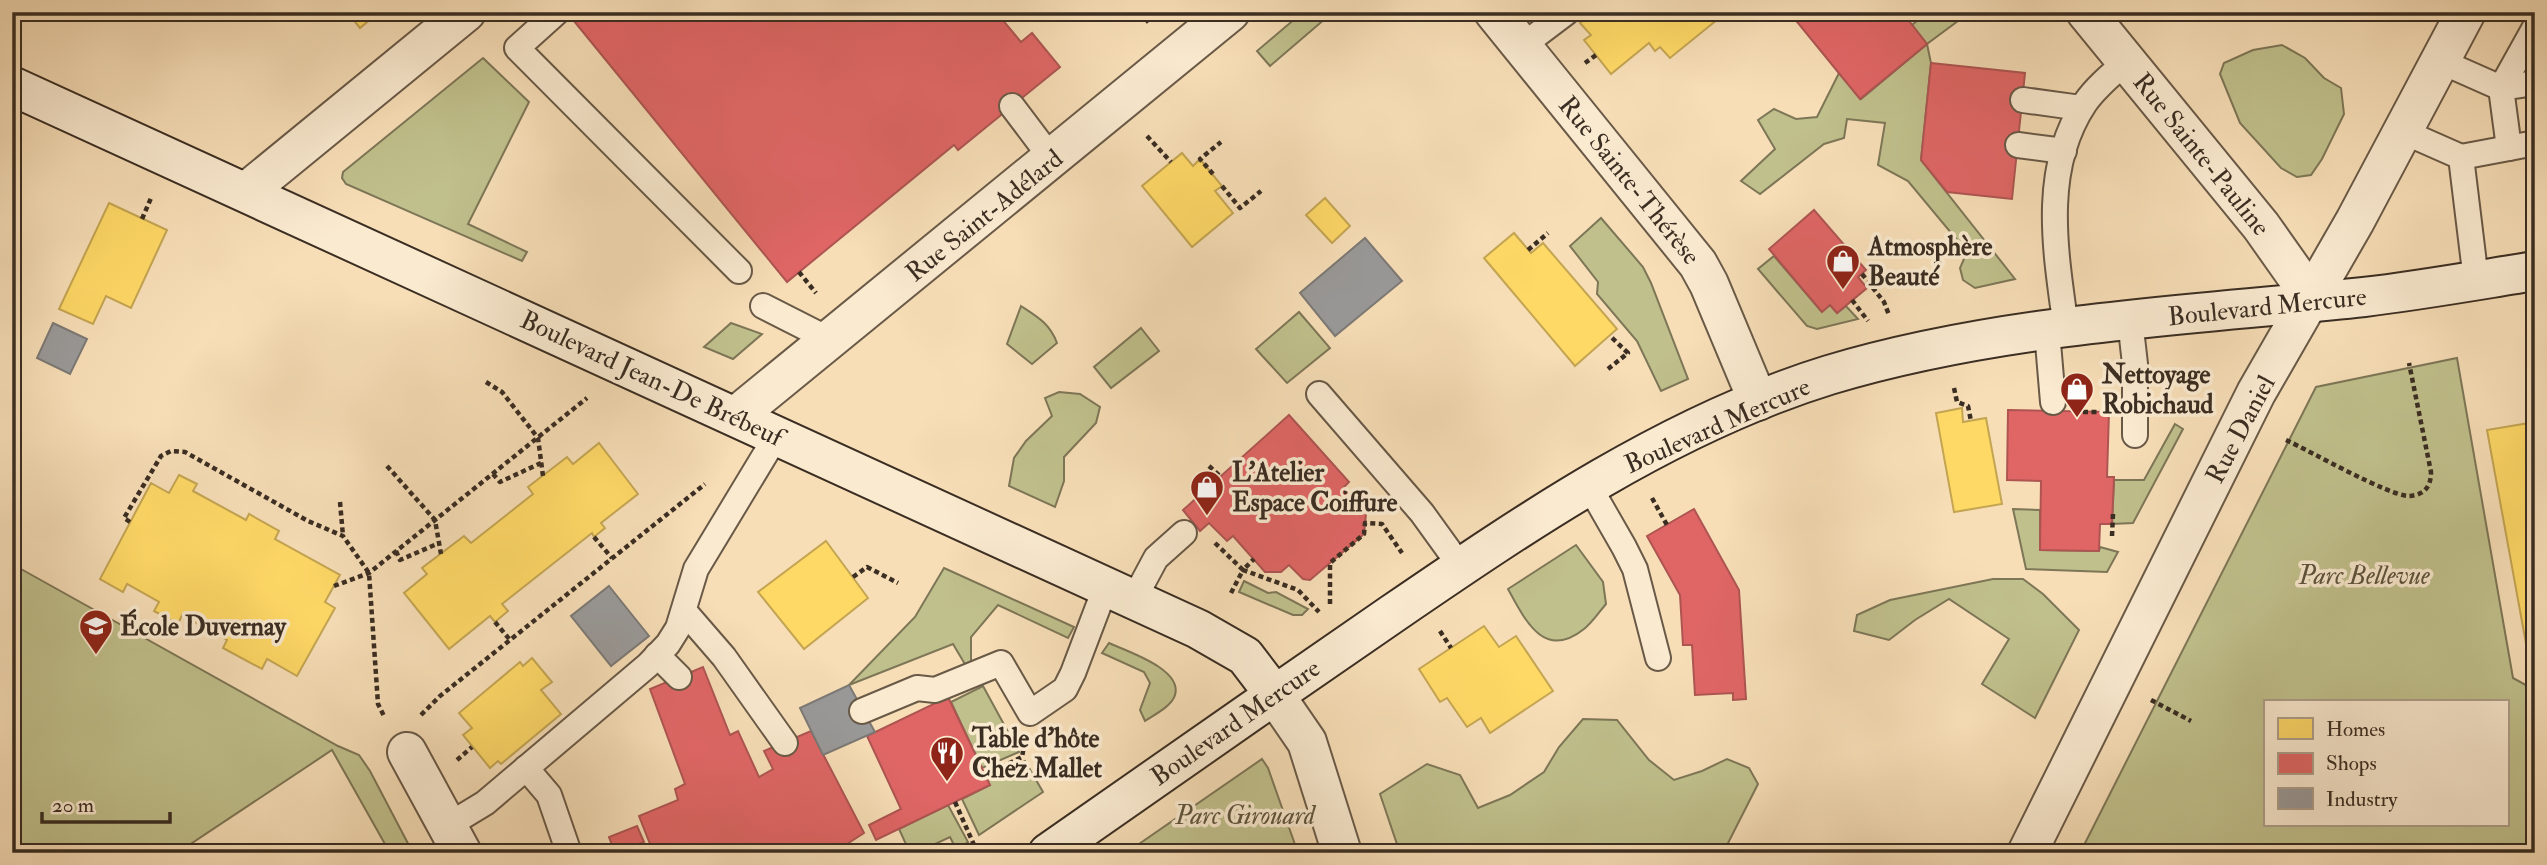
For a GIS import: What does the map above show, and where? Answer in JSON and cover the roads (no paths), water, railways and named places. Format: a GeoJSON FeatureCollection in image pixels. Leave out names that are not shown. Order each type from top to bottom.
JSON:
{"type":"FeatureCollection","features":[{"type":"Feature","properties":{"kind":"street"},"geometry":{"type":"LineString","coordinates":[[246,192],[466,12]]}},
{"type":"Feature","properties":{"kind":"street","name":"Rue Saint-Adélard"},"geometry":{"type":"LineString","coordinates":[[736,416],[1230,12]]}},
{"type":"Feature","properties":{"kind":"street","name":"Rue Sainte-Thérèse"},"geometry":{"type":"LineString","coordinates":[[1494,12],[1698,264],[1758,401]]}},
{"type":"Feature","properties":{"kind":"street","name":"Rue Sainte-Pauline"},"geometry":{"type":"LineString","coordinates":[[2086,12],[2261,226],[2297,277],[2309,302]]}},
{"type":"Feature","properties":{"kind":"street","name":"Rue Daniel"},"geometry":{"type":"LineString","coordinates":[[2027,853],[2256,393],[2309,302],[2466,12]]}},
{"type":"Feature","properties":{"kind":"street","name":"Boulevard Jean-De Brébeuf"},"geometry":{"type":"LineString","coordinates":[[12,86],[1120,592],[1236,650],[1245,656],[1275,694],[1307,742],[1342,853]]}},
{"type":"Feature","properties":{"kind":"street","name":"Boulevard Mercure"},"geometry":{"type":"LineString","coordinates":[[1048,853],[1461,567],[1589,486],[1656,449],[1758,401],[1818,379],[1933,349],[2130,320],[2413,291],[2535,271]]}},
{"type":"Feature","properties":{"kind":"street"},"geometry":{"type":"LineString","coordinates":[[403,732],[454,839]]}},
{"type":"Feature","properties":{"kind":"lane"},"geometry":{"type":"LineString","coordinates":[[557,12],[517,48],[739,271]]}},
{"type":"Feature","properties":{"kind":"lane"},"geometry":{"type":"LineString","coordinates":[[1522,46],[1567,12]]}},
{"type":"Feature","properties":{"kind":"lane"},"geometry":{"type":"LineString","coordinates":[[2509,148],[2501,88],[2535,27]]}},
{"type":"Feature","properties":{"kind":"lane"},"geometry":{"type":"LineString","coordinates":[[2053,402],[2057,330],[2054,194],[2064,150],[2081,108],[2097,88],[2127,61]]}},
{"type":"Feature","properties":{"kind":"lane"},"geometry":{"type":"LineString","coordinates":[[2440,61],[2501,88],[2535,83]]}},
{"type":"Feature","properties":{"kind":"lane"},"geometry":{"type":"LineString","coordinates":[[2023,100],[2081,108]]}},
{"type":"Feature","properties":{"kind":"lane"},"geometry":{"type":"LineString","coordinates":[[1012,106],[1052,159]]}},
{"type":"Feature","properties":{"kind":"lane"},"geometry":{"type":"LineString","coordinates":[[2402,131],[2460,157],[2535,143]]}},
{"type":"Feature","properties":{"kind":"lane"},"geometry":{"type":"LineString","coordinates":[[2018,145],[2064,150]]}},
{"type":"Feature","properties":{"kind":"lane"},"geometry":{"type":"LineString","coordinates":[[2460,157],[2476,281]]}},
{"type":"Feature","properties":{"kind":"lane"},"geometry":{"type":"LineString","coordinates":[[763,306],[830,341]]}},
{"type":"Feature","properties":{"kind":"lane"},"geometry":{"type":"LineString","coordinates":[[2130,320],[2135,364],[2135,424]]}},
{"type":"Feature","properties":{"kind":"lane"},"geometry":{"type":"LineString","coordinates":[[1319,394],[1422,513],[1461,567]]}},
{"type":"Feature","properties":{"kind":"lane"},"geometry":{"type":"LineString","coordinates":[[454,839],[485,803],[678,628],[696,569],[777,435]]}},
{"type":"Feature","properties":{"kind":"lane"},"geometry":{"type":"LineString","coordinates":[[1589,486],[1635,569],[1658,658]]}},
{"type":"Feature","properties":{"kind":"lane"},"geometry":{"type":"LineString","coordinates":[[862,710],[918,688],[936,690],[1001,663],[1030,713],[1065,689],[1120,592],[1184,533]]}},
{"type":"Feature","properties":{"kind":"lane"},"geometry":{"type":"LineString","coordinates":[[685,612],[724,657],[785,743]]}},
{"type":"Feature","properties":{"kind":"lane"},"geometry":{"type":"LineString","coordinates":[[643,658],[680,677]]}},
{"type":"Feature","properties":{"kind":"lane"},"geometry":{"type":"LineString","coordinates":[[526,768],[549,795],[569,853]]}},
{"type":"Feature","properties":{"kind":"place","name":"Atmosphère Beauté"},"geometry":{"type":"Point","coordinates":[1843,291]}},
{"type":"Feature","properties":{"kind":"place","name":"Nettoyage Robichaud"},"geometry":{"type":"Point","coordinates":[2077,419]}},
{"type":"Feature","properties":{"kind":"place","name":"L'Atelier Espace Coiffure"},"geometry":{"type":"Point","coordinates":[1207,517]}},
{"type":"Feature","properties":{"kind":"place","name":"École Duvernay"},"geometry":{"type":"Point","coordinates":[96,656]}},
{"type":"Feature","properties":{"kind":"place","name":"Table d'hôte Chez Mallet"},"geometry":{"type":"Point","coordinates":[947,783]}},
{"type":"Feature","properties":{"kind":"park label","name":"Parc Bellevue"},"geometry":{"type":"Point","coordinates":[2364,575]}},
{"type":"Feature","properties":{"kind":"park label","name":"Parc Girouard"},"geometry":{"type":"Point","coordinates":[1245,815]}}]}
